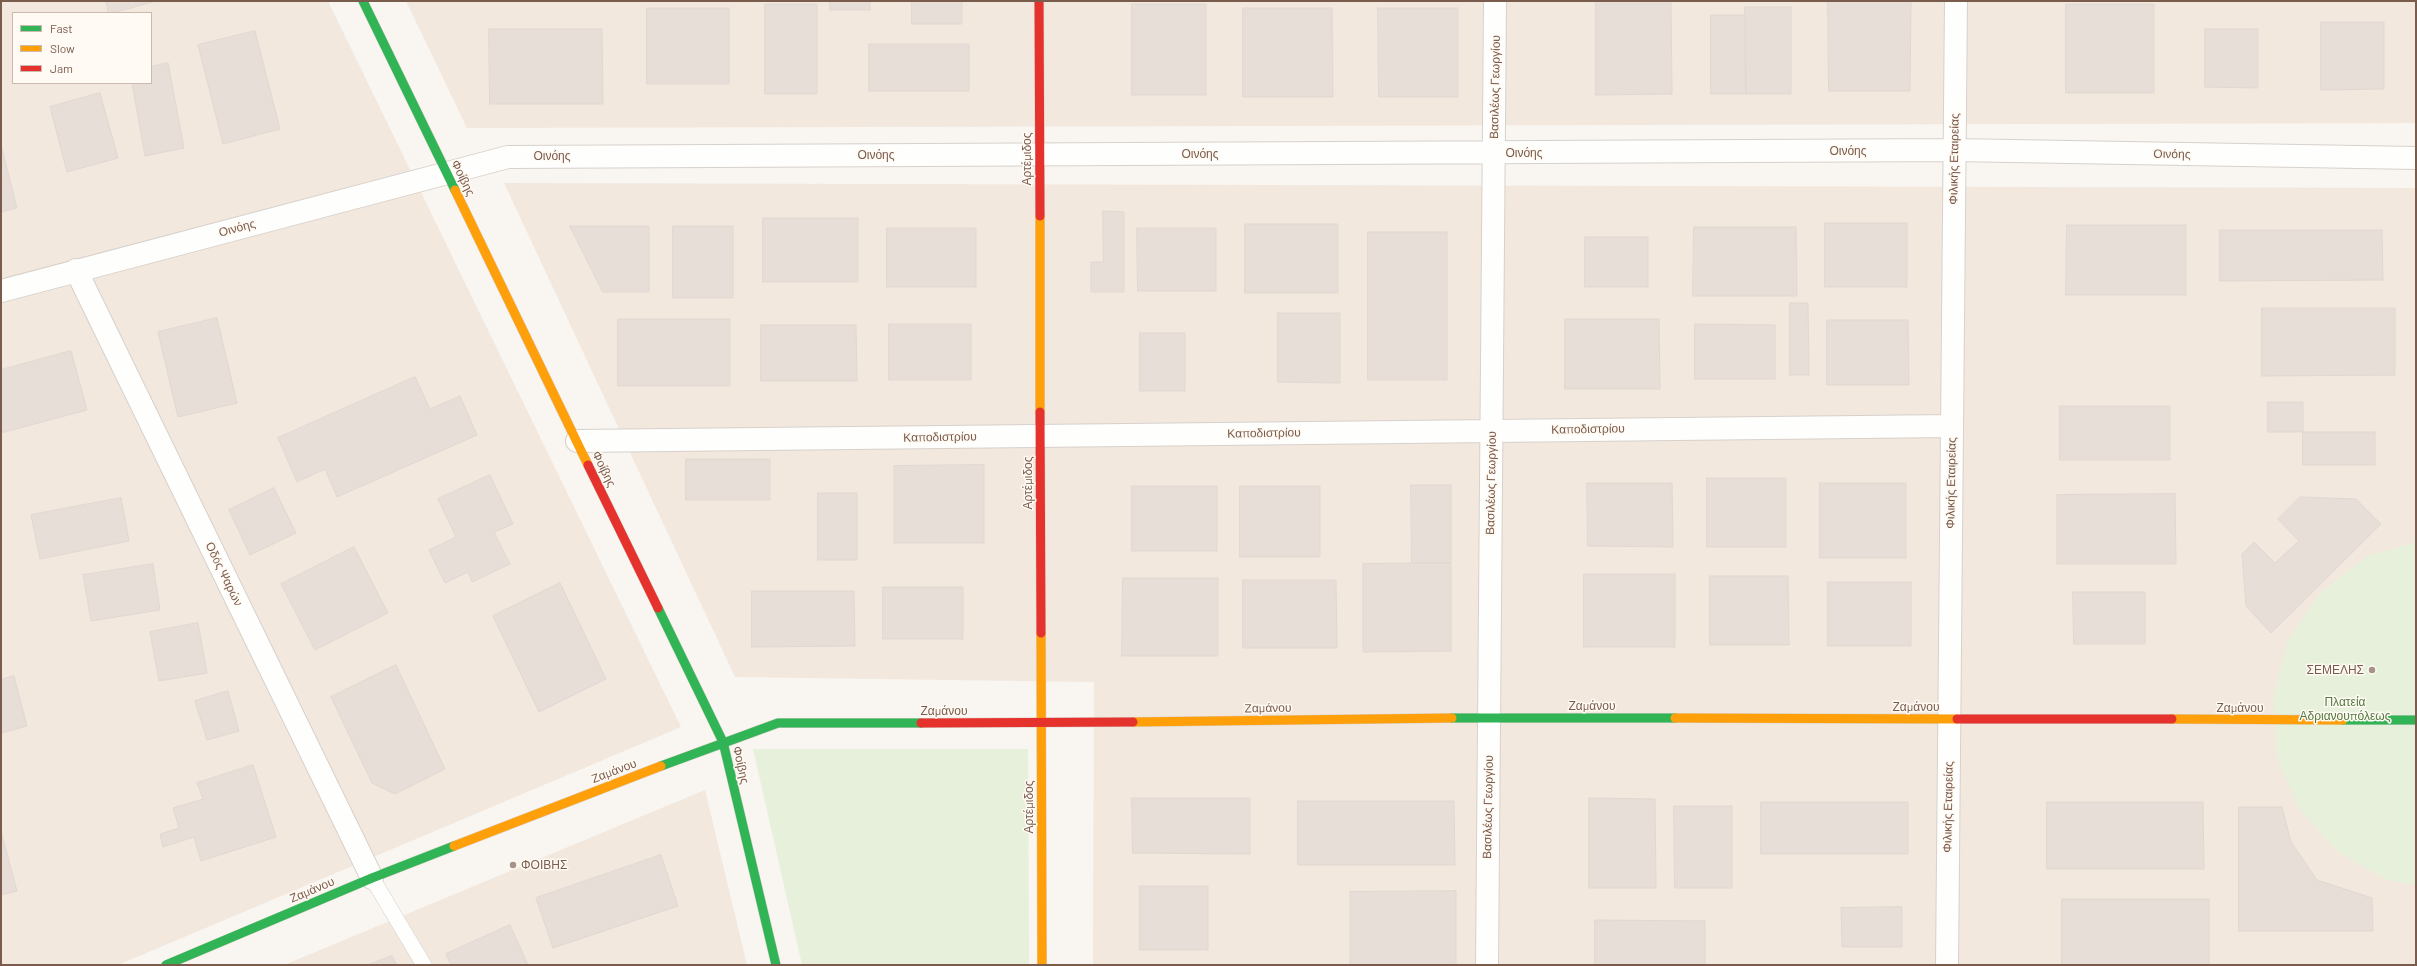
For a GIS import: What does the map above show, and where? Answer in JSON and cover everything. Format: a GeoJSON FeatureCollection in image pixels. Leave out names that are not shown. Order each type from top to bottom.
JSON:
{"type":"FeatureCollection","features":[{"type":"Feature","properties":{"kind":"street","name":"Φοίβης"},"geometry":{"type":"LineString","coordinates":[[363,1],[724,742],[776,965]]}},
{"type":"Feature","properties":{"kind":"street","name":"Αρτέμιδος"},"geometry":{"type":"LineString","coordinates":[[1038,1],[1042,965]]}},
{"type":"Feature","properties":{"kind":"street","name":"Βασιλέως Γεωργίου"},"geometry":{"type":"LineString","coordinates":[[1487,965],[1495,1]]}},
{"type":"Feature","properties":{"kind":"street","name":"Φιλικής Εταιρείας"},"geometry":{"type":"LineString","coordinates":[[1947,965],[1956,1]]}},
{"type":"Feature","properties":{"kind":"street","name":"Οινόης"},"geometry":{"type":"LineString","coordinates":[[1,291],[508,156],[1954,150],[2416,158]]}},
{"type":"Feature","properties":{"kind":"street","name":"Οδóς Ψαρών"},"geometry":{"type":"LineString","coordinates":[[76,270],[372,878]]}},
{"type":"Feature","properties":{"kind":"street","name":"Καποδιστρίου"},"geometry":{"type":"LineString","coordinates":[[577,440],[1952,426]]}},
{"type":"Feature","properties":{"kind":"street","name":"Ζαμάνου"},"geometry":{"type":"LineString","coordinates":[[166,965],[372,878],[724,742],[778,723],[1041,723],[1489,718],[2416,720]]}},
{"type":"Feature","properties":{"kind":"lane"},"geometry":{"type":"LineString","coordinates":[[372,878],[424,965]]}},
{"type":"Feature","properties":{"kind":"shaded area"},"geometry":{"type":"Polygon","coordinates":[[[1,1],[328,1],[681,727],[118,965],[1,965],[1,1]]]}},
{"type":"Feature","properties":{"kind":"shaded area"},"geometry":{"type":"Polygon","coordinates":[[[406,1],[2416,1],[2416,123],[467,128],[406,1]]]}},
{"type":"Feature","properties":{"kind":"shaded area"},"geometry":{"type":"Polygon","coordinates":[[[504,183],[2416,188],[2416,965],[1093,965],[1094,682],[735,677],[504,183]]]}},
{"type":"Feature","properties":{"kind":"shaded area"},"geometry":{"type":"Polygon","coordinates":[[[705,790],[747,965],[284,965],[705,790]]]}},
{"type":"Feature","properties":{"kind":"green space","name":"Πλατεία Αδριανουπόλεως"},"geometry":{"type":"Polygon","coordinates":[[[2416,542],[2416,885],[2387,880],[2338,852],[2299,809],[2277,757],[2273,698],[2288,640],[2321,592],[2368,556],[2416,542]]]}},
{"type":"Feature","properties":{"kind":"green space"},"geometry":{"type":"Polygon","coordinates":[[[753,749],[1028,749],[1029,965],[802,965],[753,749]]]}},
{"type":"Feature","properties":{"kind":"building"},"geometry":{"type":"Polygon","coordinates":[[[106,1],[156,1],[117,12],[109,12],[106,1]]]}},
{"type":"Feature","properties":{"kind":"building"},"geometry":{"type":"Polygon","coordinates":[[[830,1],[870,1],[870,10],[830,10],[830,1]]]}},
{"type":"Feature","properties":{"kind":"building"},"geometry":{"type":"Polygon","coordinates":[[[912,1],[962,1],[962,24],[912,24],[912,1]]]}},
{"type":"Feature","properties":{"kind":"building"},"geometry":{"type":"Polygon","coordinates":[[[1828,1],[1911,1],[1910,91],[1829,91],[1828,1]]]}},
{"type":"Feature","properties":{"kind":"building"},"geometry":{"type":"Polygon","coordinates":[[[1596,3],[1671,3],[1672,94],[1596,95],[1596,3]]]}},
{"type":"Feature","properties":{"kind":"building"},"geometry":{"type":"Polygon","coordinates":[[[765,4],[817,4],[817,94],[765,94],[765,4]]]}},
{"type":"Feature","properties":{"kind":"building"},"geometry":{"type":"Polygon","coordinates":[[[1132,4],[1206,4],[1206,95],[1132,95],[1132,4]]]}},
{"type":"Feature","properties":{"kind":"building"},"geometry":{"type":"Polygon","coordinates":[[[2066,4],[2154,4],[2154,93],[2066,93],[2066,4]]]}},
{"type":"Feature","properties":{"kind":"building"},"geometry":{"type":"Polygon","coordinates":[[[1745,7],[1791,7],[1791,94],[1746,94],[1745,7]]]}},
{"type":"Feature","properties":{"kind":"building"},"geometry":{"type":"Polygon","coordinates":[[[647,8],[729,8],[729,84],[647,84],[647,8]]]}},
{"type":"Feature","properties":{"kind":"building"},"geometry":{"type":"Polygon","coordinates":[[[1243,8],[1332,8],[1333,97],[1243,97],[1243,8]]]}},
{"type":"Feature","properties":{"kind":"building"},"geometry":{"type":"Polygon","coordinates":[[[1378,8],[1458,8],[1458,97],[1379,97],[1378,8]]]}},
{"type":"Feature","properties":{"kind":"building"},"geometry":{"type":"Polygon","coordinates":[[[1711,15],[1746,15],[1746,94],[1711,94],[1711,15]]]}},
{"type":"Feature","properties":{"kind":"building"},"geometry":{"type":"Polygon","coordinates":[[[2321,22],[2384,22],[2384,89],[2321,90],[2321,22]]]}},
{"type":"Feature","properties":{"kind":"building"},"geometry":{"type":"Polygon","coordinates":[[[489,29],[602,29],[603,104],[490,104],[489,29]]]}},
{"type":"Feature","properties":{"kind":"building"},"geometry":{"type":"Polygon","coordinates":[[[2205,29],[2258,29],[2258,88],[2205,87],[2205,29]]]}},
{"type":"Feature","properties":{"kind":"building"},"geometry":{"type":"Polygon","coordinates":[[[255,31],[280,129],[223,144],[198,45],[255,31]]]}},
{"type":"Feature","properties":{"kind":"building"},"geometry":{"type":"Polygon","coordinates":[[[869,44],[969,44],[969,91],[869,91],[869,44]]]}},
{"type":"Feature","properties":{"kind":"building"},"geometry":{"type":"Polygon","coordinates":[[[168,63],[184,148],[145,156],[132,84],[152,84],[152,67],[168,63]]]}},
{"type":"Feature","properties":{"kind":"building"},"geometry":{"type":"Polygon","coordinates":[[[100,93],[118,158],[67,172],[50,107],[100,93]]]}},
{"type":"Feature","properties":{"kind":"building"},"geometry":{"type":"Polygon","coordinates":[[[1,145],[17,208],[1,212],[1,145]]]}},
{"type":"Feature","properties":{"kind":"building"},"geometry":{"type":"Polygon","coordinates":[[[1103,211],[1124,212],[1124,292],[1091,292],[1091,262],[1103,262],[1103,211]]]}},
{"type":"Feature","properties":{"kind":"building"},"geometry":{"type":"Polygon","coordinates":[[[763,218],[858,218],[858,282],[763,282],[763,218]]]}},
{"type":"Feature","properties":{"kind":"building"},"geometry":{"type":"Polygon","coordinates":[[[1825,223],[1907,223],[1907,287],[1825,287],[1825,223]]]}},
{"type":"Feature","properties":{"kind":"building"},"geometry":{"type":"Polygon","coordinates":[[[1245,224],[1338,224],[1338,293],[1245,293],[1245,224]]]}},
{"type":"Feature","properties":{"kind":"building"},"geometry":{"type":"Polygon","coordinates":[[[2067,225],[2186,225],[2186,295],[2066,295],[2067,225]]]}},
{"type":"Feature","properties":{"kind":"building"},"geometry":{"type":"Polygon","coordinates":[[[570,226],[649,226],[649,292],[603,292],[570,226]]]}},
{"type":"Feature","properties":{"kind":"building"},"geometry":{"type":"Polygon","coordinates":[[[673,226],[733,226],[733,298],[673,298],[673,226]]]}},
{"type":"Feature","properties":{"kind":"building"},"geometry":{"type":"Polygon","coordinates":[[[1694,227],[1796,227],[1797,296],[1693,296],[1694,227]]]}},
{"type":"Feature","properties":{"kind":"building"},"geometry":{"type":"Polygon","coordinates":[[[887,228],[976,228],[976,287],[887,287],[887,228]]]}},
{"type":"Feature","properties":{"kind":"building"},"geometry":{"type":"Polygon","coordinates":[[[1137,228],[1216,228],[1216,291],[1138,291],[1137,228]]]}},
{"type":"Feature","properties":{"kind":"building"},"geometry":{"type":"Polygon","coordinates":[[[2220,230],[2382,230],[2383,280],[2220,281],[2220,230]]]}},
{"type":"Feature","properties":{"kind":"building"},"geometry":{"type":"Polygon","coordinates":[[[1368,232],[1447,232],[1447,380],[1368,380],[1368,232]]]}},
{"type":"Feature","properties":{"kind":"building"},"geometry":{"type":"Polygon","coordinates":[[[1585,237],[1648,237],[1648,287],[1585,287],[1585,237]]]}},
{"type":"Feature","properties":{"kind":"building"},"geometry":{"type":"Polygon","coordinates":[[[1790,303],[1808,303],[1809,375],[1790,375],[1790,303]]]}},
{"type":"Feature","properties":{"kind":"building"},"geometry":{"type":"Polygon","coordinates":[[[2262,308],[2395,308],[2395,375],[2262,376],[2262,308]]]}},
{"type":"Feature","properties":{"kind":"building"},"geometry":{"type":"Polygon","coordinates":[[[1278,313],[1340,313],[1340,383],[1278,382],[1278,313]]]}},
{"type":"Feature","properties":{"kind":"building"},"geometry":{"type":"Polygon","coordinates":[[[217,318],[237,403],[178,417],[158,332],[217,318]]]}},
{"type":"Feature","properties":{"kind":"building"},"geometry":{"type":"Polygon","coordinates":[[[618,319],[730,319],[730,386],[618,386],[618,319]]]}},
{"type":"Feature","properties":{"kind":"building"},"geometry":{"type":"Polygon","coordinates":[[[1565,319],[1659,319],[1660,389],[1565,389],[1565,319]]]}},
{"type":"Feature","properties":{"kind":"building"},"geometry":{"type":"Polygon","coordinates":[[[1827,320],[1908,320],[1909,385],[1827,385],[1827,320]]]}},
{"type":"Feature","properties":{"kind":"building"},"geometry":{"type":"Polygon","coordinates":[[[889,324],[971,324],[971,380],[889,380],[889,324]]]}},
{"type":"Feature","properties":{"kind":"building"},"geometry":{"type":"Polygon","coordinates":[[[1695,324],[1775,325],[1775,379],[1695,379],[1695,324]]]}},
{"type":"Feature","properties":{"kind":"building"},"geometry":{"type":"Polygon","coordinates":[[[761,325],[856,325],[857,381],[761,381],[761,325]]]}},
{"type":"Feature","properties":{"kind":"building"},"geometry":{"type":"Polygon","coordinates":[[[1140,333],[1185,333],[1185,391],[1140,391],[1140,333]]]}},
{"type":"Feature","properties":{"kind":"building"},"geometry":{"type":"Polygon","coordinates":[[[71,351],[87,410],[1,433],[1,370],[71,351]]]}},
{"type":"Feature","properties":{"kind":"building"},"geometry":{"type":"Polygon","coordinates":[[[415,377],[430,409],[460,396],[477,435],[337,497],[325,469],[297,482],[278,438],[415,377]]]}},
{"type":"Feature","properties":{"kind":"building"},"geometry":{"type":"Polygon","coordinates":[[[2268,402],[2303,402],[2303,432],[2268,432],[2268,402]]]}},
{"type":"Feature","properties":{"kind":"building"},"geometry":{"type":"Polygon","coordinates":[[[2060,406],[2170,406],[2170,460],[2060,460],[2060,406]]]}},
{"type":"Feature","properties":{"kind":"building"},"geometry":{"type":"Polygon","coordinates":[[[2303,432],[2375,432],[2375,465],[2303,465],[2303,432]]]}},
{"type":"Feature","properties":{"kind":"building"},"geometry":{"type":"Polygon","coordinates":[[[686,459],[770,459],[770,500],[686,500],[686,459]]]}},
{"type":"Feature","properties":{"kind":"building"},"geometry":{"type":"Polygon","coordinates":[[[984,465],[984,543],[894,543],[894,466],[984,465]]]}},
{"type":"Feature","properties":{"kind":"building"},"geometry":{"type":"Polygon","coordinates":[[[490,475],[513,524],[494,532],[510,564],[472,582],[468,572],[445,583],[429,550],[456,537],[438,499],[490,475]]]}},
{"type":"Feature","properties":{"kind":"building"},"geometry":{"type":"Polygon","coordinates":[[[1707,478],[1786,478],[1786,547],[1707,547],[1707,478]]]}},
{"type":"Feature","properties":{"kind":"building"},"geometry":{"type":"Polygon","coordinates":[[[1587,483],[1672,483],[1673,547],[1588,546],[1587,483]]]}},
{"type":"Feature","properties":{"kind":"building"},"geometry":{"type":"Polygon","coordinates":[[[1820,483],[1906,483],[1906,558],[1820,558],[1820,483]]]}},
{"type":"Feature","properties":{"kind":"building"},"geometry":{"type":"Polygon","coordinates":[[[1411,485],[1451,485],[1451,563],[1412,563],[1411,485]]]}},
{"type":"Feature","properties":{"kind":"building"},"geometry":{"type":"Polygon","coordinates":[[[1132,486],[1217,486],[1217,551],[1132,551],[1132,486]]]}},
{"type":"Feature","properties":{"kind":"building"},"geometry":{"type":"Polygon","coordinates":[[[1240,486],[1320,486],[1320,557],[1240,557],[1240,486]]]}},
{"type":"Feature","properties":{"kind":"building"},"geometry":{"type":"Polygon","coordinates":[[[274,488],[296,533],[250,555],[229,510],[274,488]]]}},
{"type":"Feature","properties":{"kind":"building"},"geometry":{"type":"Polygon","coordinates":[[[818,493],[857,493],[857,560],[818,560],[818,493]]]}},
{"type":"Feature","properties":{"kind":"building"},"geometry":{"type":"Polygon","coordinates":[[[2175,494],[2176,564],[2057,564],[2057,495],[2175,494]]]}},
{"type":"Feature","properties":{"kind":"building"},"geometry":{"type":"Polygon","coordinates":[[[2300,497],[2356,499],[2381,524],[2271,633],[2246,606],[2242,554],[2254,542],[2275,563],[2299,541],[2278,519],[2300,497]]]}},
{"type":"Feature","properties":{"kind":"building"},"geometry":{"type":"Polygon","coordinates":[[[121,498],[129,541],[40,559],[31,515],[121,498]]]}},
{"type":"Feature","properties":{"kind":"building"},"geometry":{"type":"Polygon","coordinates":[[[354,547],[388,613],[315,650],[281,584],[354,547]]]}},
{"type":"Feature","properties":{"kind":"building"},"geometry":{"type":"Polygon","coordinates":[[[1451,563],[1451,651],[1363,652],[1363,564],[1451,563]]]}},
{"type":"Feature","properties":{"kind":"building"},"geometry":{"type":"Polygon","coordinates":[[[153,564],[160,610],[91,621],[83,575],[153,564]]]}},
{"type":"Feature","properties":{"kind":"building"},"geometry":{"type":"Polygon","coordinates":[[[1584,574],[1675,574],[1675,647],[1584,647],[1584,574]]]}},
{"type":"Feature","properties":{"kind":"building"},"geometry":{"type":"Polygon","coordinates":[[[1710,576],[1788,576],[1789,645],[1710,645],[1710,576]]]}},
{"type":"Feature","properties":{"kind":"building"},"geometry":{"type":"Polygon","coordinates":[[[1123,578],[1218,578],[1218,656],[1122,656],[1123,578]]]}},
{"type":"Feature","properties":{"kind":"building"},"geometry":{"type":"Polygon","coordinates":[[[1243,580],[1336,580],[1337,648],[1243,648],[1243,580]]]}},
{"type":"Feature","properties":{"kind":"building"},"geometry":{"type":"Polygon","coordinates":[[[1828,582],[1911,582],[1911,646],[1828,646],[1828,582]]]}},
{"type":"Feature","properties":{"kind":"building"},"geometry":{"type":"Polygon","coordinates":[[[560,583],[606,679],[539,712],[493,616],[560,583]]]}},
{"type":"Feature","properties":{"kind":"building"},"geometry":{"type":"Polygon","coordinates":[[[883,587],[963,587],[963,639],[883,639],[883,587]]]}},
{"type":"Feature","properties":{"kind":"building"},"geometry":{"type":"Polygon","coordinates":[[[752,591],[854,591],[855,646],[752,647],[752,591]]]}},
{"type":"Feature","properties":{"kind":"building"},"geometry":{"type":"Polygon","coordinates":[[[2073,592],[2145,592],[2145,644],[2074,644],[2073,592]]]}},
{"type":"Feature","properties":{"kind":"building"},"geometry":{"type":"Polygon","coordinates":[[[198,623],[207,673],[159,681],[150,632],[198,623]]]}},
{"type":"Feature","properties":{"kind":"building"},"geometry":{"type":"Polygon","coordinates":[[[396,665],[445,769],[395,794],[372,783],[331,697],[396,665]]]}},
{"type":"Feature","properties":{"kind":"building"},"geometry":{"type":"Polygon","coordinates":[[[14,676],[27,726],[1,733],[1,680],[14,676]]]}},
{"type":"Feature","properties":{"kind":"building"},"geometry":{"type":"Polygon","coordinates":[[[228,691],[239,731],[207,740],[195,701],[228,691]]]}},
{"type":"Feature","properties":{"kind":"building"},"geometry":{"type":"Polygon","coordinates":[[[253,765],[276,837],[201,861],[194,837],[163,847],[160,834],[179,828],[173,808],[203,799],[197,783],[253,765]]]}},
{"type":"Feature","properties":{"kind":"building"},"geometry":{"type":"Polygon","coordinates":[[[1132,798],[1250,798],[1250,854],[1133,853],[1132,798]]]}},
{"type":"Feature","properties":{"kind":"building"},"geometry":{"type":"Polygon","coordinates":[[[1589,798],[1655,799],[1656,888],[1589,888],[1589,798]]]}},
{"type":"Feature","properties":{"kind":"building"},"geometry":{"type":"Polygon","coordinates":[[[1298,801],[1454,801],[1455,865],[1298,865],[1298,801]]]}},
{"type":"Feature","properties":{"kind":"building"},"geometry":{"type":"Polygon","coordinates":[[[1761,802],[1908,802],[1908,854],[1761,854],[1761,802]]]}},
{"type":"Feature","properties":{"kind":"building"},"geometry":{"type":"Polygon","coordinates":[[[2047,802],[2203,802],[2204,869],[2047,869],[2047,802]]]}},
{"type":"Feature","properties":{"kind":"building"},"geometry":{"type":"Polygon","coordinates":[[[1674,806],[1732,806],[1732,888],[1675,888],[1674,806]]]}},
{"type":"Feature","properties":{"kind":"building"},"geometry":{"type":"Polygon","coordinates":[[[2239,807],[2282,807],[2291,842],[2317,880],[2372,898],[2373,931],[2239,931],[2239,807]]]}},
{"type":"Feature","properties":{"kind":"building"},"geometry":{"type":"Polygon","coordinates":[[[1,831],[17,891],[1,895],[1,831]]]}},
{"type":"Feature","properties":{"kind":"building"},"geometry":{"type":"Polygon","coordinates":[[[661,855],[678,906],[553,948],[536,898],[661,855]]]}},
{"type":"Feature","properties":{"kind":"building"},"geometry":{"type":"Polygon","coordinates":[[[1140,886],[1208,886],[1208,950],[1140,950],[1140,886]]]}},
{"type":"Feature","properties":{"kind":"building"},"geometry":{"type":"Polygon","coordinates":[[[1456,891],[1456,965],[1350,965],[1350,892],[1456,891]]]}},
{"type":"Feature","properties":{"kind":"building"},"geometry":{"type":"Polygon","coordinates":[[[2062,899],[2209,899],[2209,965],[2062,965],[2062,899]]]}},
{"type":"Feature","properties":{"kind":"building"},"geometry":{"type":"Polygon","coordinates":[[[1902,907],[1902,947],[1842,947],[1841,908],[1902,907]]]}},
{"type":"Feature","properties":{"kind":"building"},"geometry":{"type":"Polygon","coordinates":[[[1595,920],[1705,921],[1705,965],[1595,965],[1595,920]]]}},
{"type":"Feature","properties":{"kind":"building"},"geometry":{"type":"Polygon","coordinates":[[[510,925],[528,965],[451,965],[446,954],[510,925]]]}},
{"type":"Feature","properties":{"kind":"building"},"geometry":{"type":"Polygon","coordinates":[[[392,956],[397,965],[368,965],[392,956]]]}},
{"type":"Feature","properties":{"kind":"traffic: fast"},"geometry":{"type":"LineString","coordinates":[[363,1],[455,190]]}},
{"type":"Feature","properties":{"kind":"traffic: fast"},"geometry":{"type":"LineString","coordinates":[[658,608],[723,742],[776,965]]}},
{"type":"Feature","properties":{"kind":"traffic: fast"},"geometry":{"type":"LineString","coordinates":[[1452,718],[1675,718]]}},
{"type":"Feature","properties":{"kind":"traffic: fast"},"geometry":{"type":"LineString","coordinates":[[2343,720],[2416,720]]}},
{"type":"Feature","properties":{"kind":"traffic: fast"},"geometry":{"type":"LineString","coordinates":[[661,766],[778,723],[921,723]]}},
{"type":"Feature","properties":{"kind":"traffic: fast"},"geometry":{"type":"LineString","coordinates":[[166,965],[372,878],[454,846]]}},
{"type":"Feature","properties":{"kind":"traffic: slow"},"geometry":{"type":"LineString","coordinates":[[455,190],[588,465]]}},
{"type":"Feature","properties":{"kind":"traffic: slow"},"geometry":{"type":"LineString","coordinates":[[1040,216],[1040,412]]}},
{"type":"Feature","properties":{"kind":"traffic: slow"},"geometry":{"type":"LineString","coordinates":[[1041,633],[1042,965]]}},
{"type":"Feature","properties":{"kind":"traffic: slow"},"geometry":{"type":"LineString","coordinates":[[1133,722],[1452,718]]}},
{"type":"Feature","properties":{"kind":"traffic: slow"},"geometry":{"type":"LineString","coordinates":[[1675,718],[1957,719]]}},
{"type":"Feature","properties":{"kind":"traffic: slow"},"geometry":{"type":"LineString","coordinates":[[2172,719],[2343,720]]}},
{"type":"Feature","properties":{"kind":"traffic: slow"},"geometry":{"type":"LineString","coordinates":[[454,846],[661,766]]}},
{"type":"Feature","properties":{"kind":"traffic: jam"},"geometry":{"type":"LineString","coordinates":[[1039,1],[1040,216]]}},
{"type":"Feature","properties":{"kind":"traffic: jam"},"geometry":{"type":"LineString","coordinates":[[1040,412],[1041,633]]}},
{"type":"Feature","properties":{"kind":"traffic: jam"},"geometry":{"type":"LineString","coordinates":[[588,465],[658,608]]}},
{"type":"Feature","properties":{"kind":"traffic: jam"},"geometry":{"type":"LineString","coordinates":[[1957,719],[2172,719]]}},
{"type":"Feature","properties":{"kind":"traffic: jam"},"geometry":{"type":"LineString","coordinates":[[921,723],[1133,722]]}},
{"type":"Feature","properties":{"kind":"place","name":"ΣΕΜΕΛΗΣ"},"geometry":{"type":"Point","coordinates":[2372,670]}},
{"type":"Feature","properties":{"kind":"place","name":"ΦΟΙΒΗΣ"},"geometry":{"type":"Point","coordinates":[513,865]}}]}
